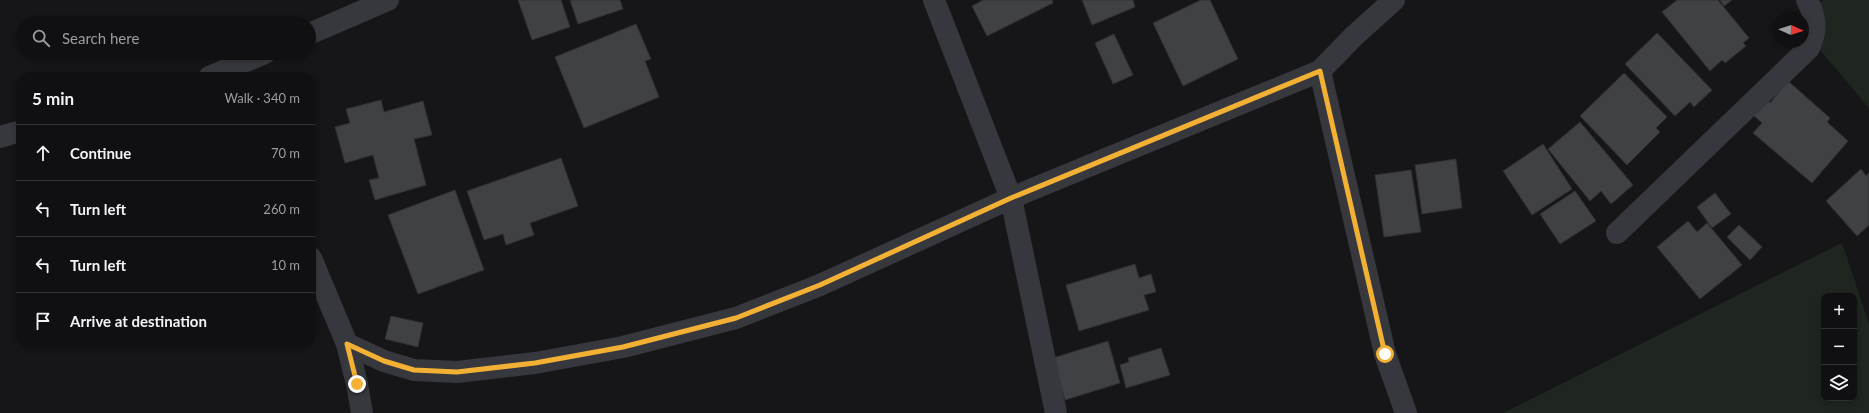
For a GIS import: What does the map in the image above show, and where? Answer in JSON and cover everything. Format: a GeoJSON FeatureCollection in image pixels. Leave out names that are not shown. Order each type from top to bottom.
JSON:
{"type":"FeatureCollection","features":[{"type":"Feature","properties":{"kind":"street"},"geometry":{"type":"LineString","coordinates":[[316,31],[388,0]]}},
{"type":"Feature","properties":{"kind":"street"},"geometry":{"type":"LineString","coordinates":[[934,0],[1011,198],[1056,413]]}},
{"type":"Feature","properties":{"kind":"street"},"geometry":{"type":"LineString","coordinates":[[347,344],[384,361],[414,370],[457,372],[535,363],[623,347],[736,318],[820,285],[1011,198],[1320,71],[1382,9],[1394,0]]}},
{"type":"Feature","properties":{"kind":"street"},"geometry":{"type":"LineString","coordinates":[[1617,233],[1809,48],[1814,38],[1815,25],[1814,15],[1808,0]]}},
{"type":"Feature","properties":{"kind":"street"},"geometry":{"type":"LineString","coordinates":[[221,72],[249,60]]}},
{"type":"Feature","properties":{"kind":"street"},"geometry":{"type":"LineString","coordinates":[[1320,71],[1385,354],[1406,413]]}},
{"type":"Feature","properties":{"kind":"street"},"geometry":{"type":"LineString","coordinates":[[0,137],[16,133]]}},
{"type":"Feature","properties":{"kind":"street"},"geometry":{"type":"LineString","coordinates":[[316,270],[347,344],[357,384],[362,413]]}},
{"type":"Feature","properties":{"kind":"shaded area"},"geometry":{"type":"Polygon","coordinates":[[[1823,0],[1869,0],[1869,108],[1809,37],[1818,4],[1823,0]]]}},
{"type":"Feature","properties":{"kind":"shaded area"},"geometry":{"type":"Polygon","coordinates":[[[1842,243],[1869,324],[1869,413],[1503,413],[1842,243]]]}},
{"type":"Feature","properties":{"kind":"building"},"geometry":{"type":"Polygon","coordinates":[[[518,0],[561,0],[570,27],[532,40],[518,0]]]}},
{"type":"Feature","properties":{"kind":"building"},"geometry":{"type":"Polygon","coordinates":[[[570,0],[620,0],[623,9],[578,24],[570,0]]]}},
{"type":"Feature","properties":{"kind":"building"},"geometry":{"type":"Polygon","coordinates":[[[983,0],[1052,0],[1053,3],[987,36],[972,6],[983,0]]]}},
{"type":"Feature","properties":{"kind":"building"},"geometry":{"type":"Polygon","coordinates":[[[1082,0],[1133,0],[1135,7],[1092,25],[1082,0]]]}},
{"type":"Feature","properties":{"kind":"building"},"geometry":{"type":"Polygon","coordinates":[[[1201,0],[1210,0],[1238,59],[1183,86],[1153,23],[1201,0]]]}},
{"type":"Feature","properties":{"kind":"building"},"geometry":{"type":"Polygon","coordinates":[[[1677,0],[1718,0],[1749,38],[1743,43],[1746,46],[1725,63],[1722,60],[1710,71],[1662,12],[1677,0]]]}},
{"type":"Feature","properties":{"kind":"building"},"geometry":{"type":"Polygon","coordinates":[[[1720,0],[1732,0],[1724,6],[1720,0]]]}},
{"type":"Feature","properties":{"kind":"building"},"geometry":{"type":"Polygon","coordinates":[[[636,24],[651,59],[645,61],[659,97],[584,128],[555,57],[636,24]]]}},
{"type":"Feature","properties":{"kind":"building"},"geometry":{"type":"Polygon","coordinates":[[[1657,33],[1712,90],[1694,107],[1690,102],[1675,116],[1625,64],[1657,33]]]}},
{"type":"Feature","properties":{"kind":"building"},"geometry":{"type":"Polygon","coordinates":[[[1114,34],[1133,75],[1113,84],[1095,43],[1114,34]]]}},
{"type":"Feature","properties":{"kind":"building"},"geometry":{"type":"Polygon","coordinates":[[[1624,73],[1667,117],[1656,128],[1660,132],[1627,165],[1580,116],[1624,73]]]}},
{"type":"Feature","properties":{"kind":"building"},"geometry":{"type":"Polygon","coordinates":[[[1788,81],[1830,118],[1827,122],[1848,141],[1812,183],[1753,133],[1762,123],[1751,113],[1764,98],[1770,103],[1788,81]]]}},
{"type":"Feature","properties":{"kind":"building"},"geometry":{"type":"Polygon","coordinates":[[[381,100],[384,112],[423,101],[432,135],[414,139],[426,185],[375,200],[369,180],[379,178],[373,155],[345,163],[335,127],[350,123],[346,109],[381,100]]]}},
{"type":"Feature","properties":{"kind":"building"},"geometry":{"type":"Polygon","coordinates":[[[1580,122],[1633,185],[1611,204],[1601,191],[1590,201],[1548,149],[1580,122]]]}},
{"type":"Feature","properties":{"kind":"building"},"geometry":{"type":"Polygon","coordinates":[[[1543,144],[1572,189],[1532,215],[1503,171],[1543,144]]]}},
{"type":"Feature","properties":{"kind":"building"},"geometry":{"type":"Polygon","coordinates":[[[561,158],[578,206],[530,223],[534,235],[506,245],[503,234],[484,240],[467,191],[561,158]]]}},
{"type":"Feature","properties":{"kind":"building"},"geometry":{"type":"Polygon","coordinates":[[[1456,159],[1462,208],[1422,214],[1415,165],[1456,159]]]}},
{"type":"Feature","properties":{"kind":"building"},"geometry":{"type":"Polygon","coordinates":[[[1861,169],[1866,176],[1869,173],[1869,225],[1857,236],[1826,201],[1861,169]]]}},
{"type":"Feature","properties":{"kind":"building"},"geometry":{"type":"Polygon","coordinates":[[[1411,170],[1421,232],[1384,237],[1375,175],[1411,170]]]}},
{"type":"Feature","properties":{"kind":"building"},"geometry":{"type":"Polygon","coordinates":[[[455,190],[484,270],[418,294],[388,215],[455,190]]]}},
{"type":"Feature","properties":{"kind":"building"},"geometry":{"type":"Polygon","coordinates":[[[1575,191],[1596,221],[1560,244],[1540,214],[1575,191]]]}},
{"type":"Feature","properties":{"kind":"building"},"geometry":{"type":"Polygon","coordinates":[[[1715,193],[1731,214],[1712,228],[1697,207],[1715,193]]]}},
{"type":"Feature","properties":{"kind":"building"},"geometry":{"type":"Polygon","coordinates":[[[1688,221],[1697,232],[1707,223],[1742,265],[1700,299],[1657,247],[1688,221]]]}},
{"type":"Feature","properties":{"kind":"building"},"geometry":{"type":"Polygon","coordinates":[[[1739,225],[1762,247],[1750,260],[1727,237],[1739,225]]]}},
{"type":"Feature","properties":{"kind":"building"},"geometry":{"type":"Polygon","coordinates":[[[1135,264],[1139,278],[1151,274],[1156,292],[1144,295],[1149,310],[1079,331],[1066,285],[1135,264]]]}},
{"type":"Feature","properties":{"kind":"building"},"geometry":{"type":"Polygon","coordinates":[[[391,316],[423,323],[418,347],[385,339],[391,316]]]}},
{"type":"Feature","properties":{"kind":"building"},"geometry":{"type":"Polygon","coordinates":[[[1108,341],[1120,383],[1065,400],[1053,358],[1108,341]]]}},
{"type":"Feature","properties":{"kind":"building"},"geometry":{"type":"Polygon","coordinates":[[[1161,348],[1170,375],[1126,388],[1120,365],[1129,362],[1128,358],[1161,348]]]}},
{"type":"Feature","properties":{"kind":"route"},"geometry":{"type":"LineString","coordinates":[[357,384],[347,344],[384,361],[414,370],[457,372],[535,363],[623,347],[736,318],[820,285],[1011,198],[1320,71],[1385,354]]}}]}
